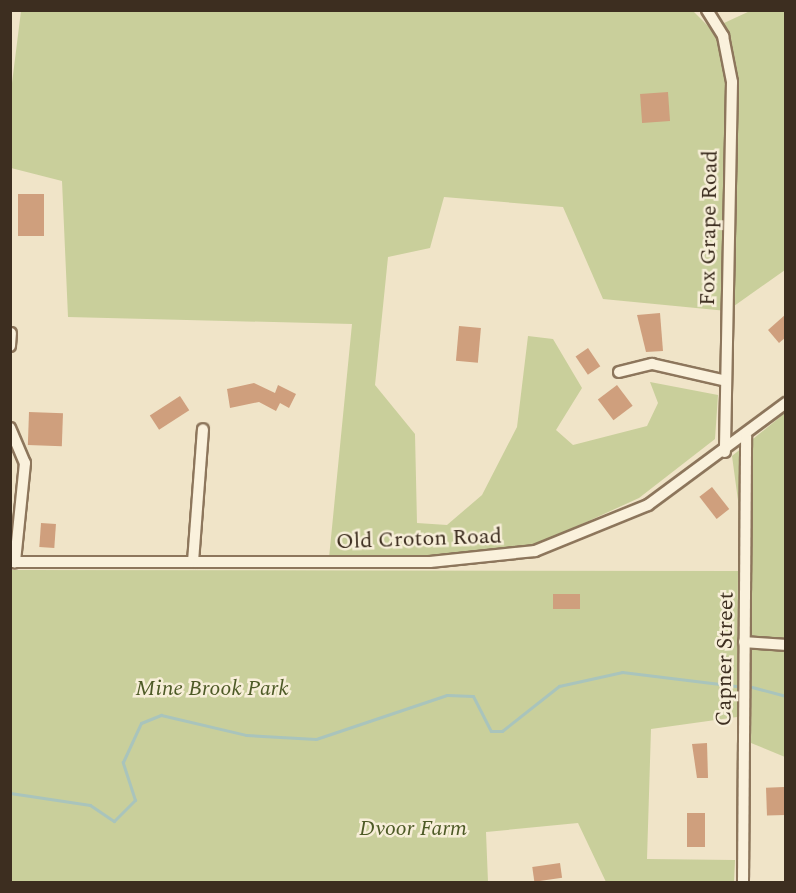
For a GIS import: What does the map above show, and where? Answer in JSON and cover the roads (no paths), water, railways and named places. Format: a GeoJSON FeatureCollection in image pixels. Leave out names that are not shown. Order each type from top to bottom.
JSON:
{"type":"FeatureCollection","features":[{"type":"Feature","properties":{"kind":"street","name":"Fox Grape Road"},"geometry":{"type":"LineString","coordinates":[[707,10],[723,36],[732,82],[725,452]]}},
{"type":"Feature","properties":{"kind":"street"},"geometry":{"type":"LineString","coordinates":[[10,346],[11,333]]}},
{"type":"Feature","properties":{"kind":"street"},"geometry":{"type":"LineString","coordinates":[[619,372],[652,364],[726,381]]}},
{"type":"Feature","properties":{"kind":"street","name":"Old Croton Road"},"geometry":{"type":"LineString","coordinates":[[13,562],[443,561],[535,551],[621,520],[725,452],[786,403]]}},
{"type":"Feature","properties":{"kind":"street"},"geometry":{"type":"LineString","coordinates":[[10,428],[25,463],[13,562]]}},
{"type":"Feature","properties":{"kind":"street"},"geometry":{"type":"LineString","coordinates":[[193,562],[203,429]]}},
{"type":"Feature","properties":{"kind":"street","name":"Capner Street"},"geometry":{"type":"LineString","coordinates":[[743,882],[746,436]]}},
{"type":"Feature","properties":{"kind":"street"},"geometry":{"type":"LineString","coordinates":[[744,642],[786,645]]}},
{"type":"Feature","properties":{"kind":"waterway"},"geometry":{"type":"LineString","coordinates":[[10,793],[90,805],[114,821],[135,800],[123,762],[141,723],[161,715],[246,735],[316,739],[447,695],[473,696],[491,731],[502,731],[559,686],[622,672],[736,686]]}},
{"type":"Feature","properties":{"kind":"waterway"},"geometry":{"type":"LineString","coordinates":[[752,687],[786,696]]}},
{"type":"Feature","properties":{"kind":"park label","name":"Mine Brook Park"},"geometry":{"type":"Point","coordinates":[212,689]}},
{"type":"Feature","properties":{"kind":"park label","name":"Dvoor Farm"},"geometry":{"type":"Point","coordinates":[413,829]}}]}
